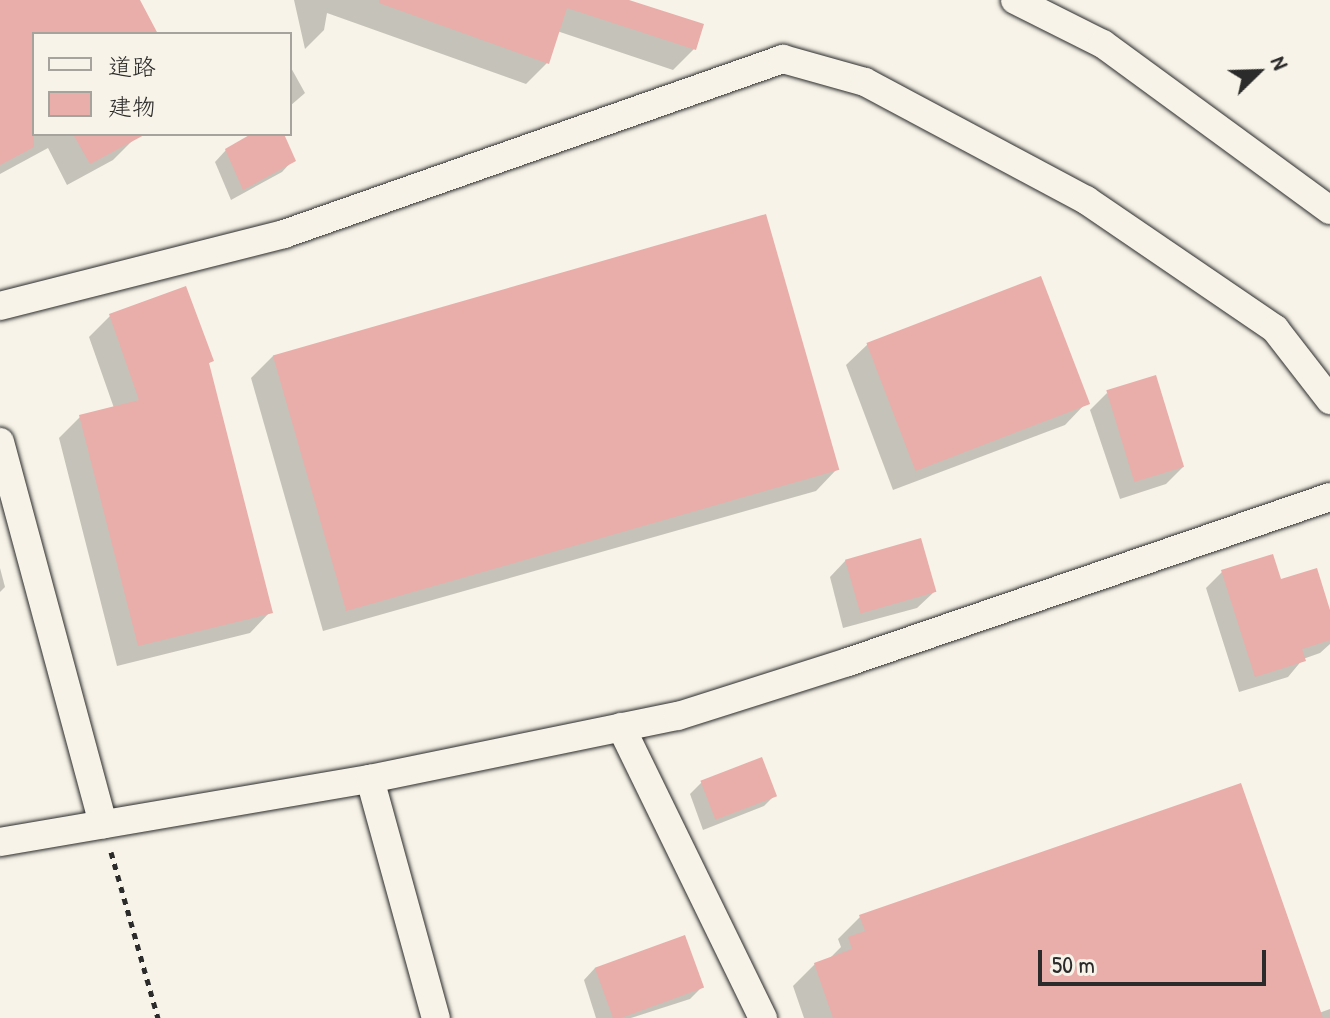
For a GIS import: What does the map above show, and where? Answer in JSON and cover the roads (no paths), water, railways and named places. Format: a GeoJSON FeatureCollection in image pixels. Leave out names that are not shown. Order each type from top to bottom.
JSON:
{"type":"FeatureCollection","features":[{"type":"Feature","properties":{"kind":"street"},"geometry":{"type":"LineString","coordinates":[[1015,0],[1103,44],[1330,210]]}},
{"type":"Feature","properties":{"kind":"street"},"geometry":{"type":"LineString","coordinates":[[0,306],[284,234],[783,59],[865,82],[1086,200],[1275,329],[1330,400]]}},
{"type":"Feature","properties":{"kind":"street"},"geometry":{"type":"LineString","coordinates":[[0,442],[103,824]]}},
{"type":"Feature","properties":{"kind":"street"},"geometry":{"type":"LineString","coordinates":[[0,842],[370,779],[678,716],[848,662],[1330,497]]}},
{"type":"Feature","properties":{"kind":"street"},"geometry":{"type":"LineString","coordinates":[[621,727],[763,1018]]}},
{"type":"Feature","properties":{"kind":"street"},"geometry":{"type":"LineString","coordinates":[[370,779],[436,1018]]}}]}
